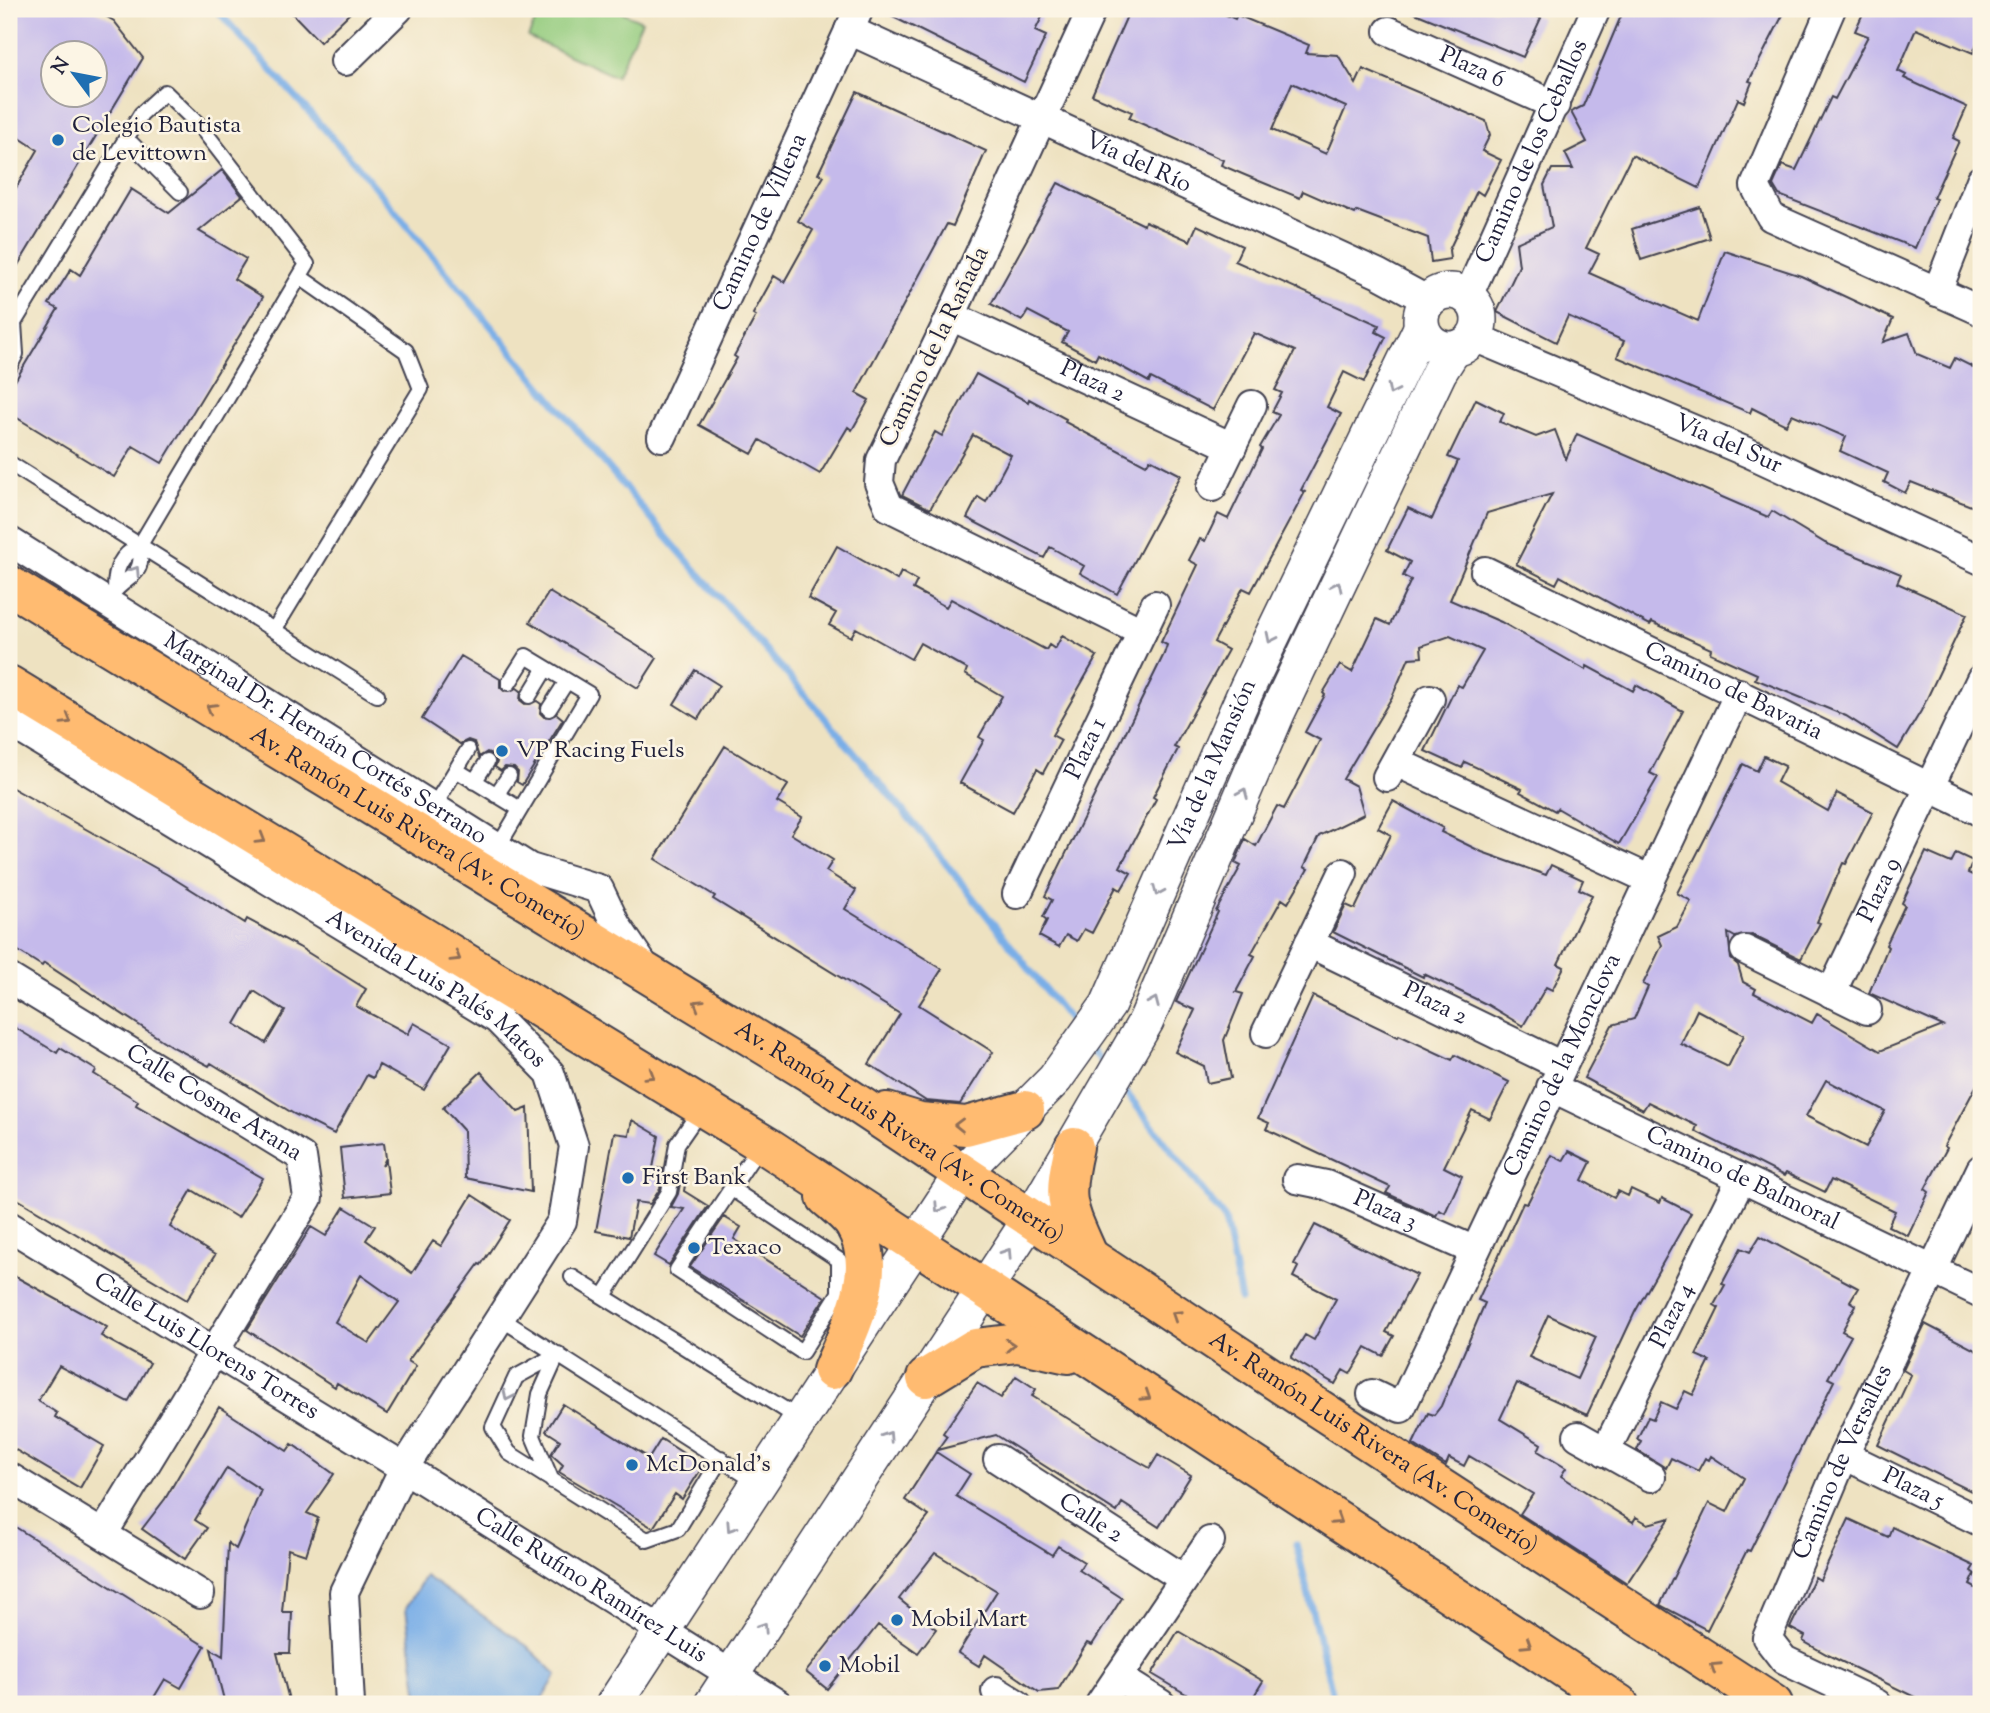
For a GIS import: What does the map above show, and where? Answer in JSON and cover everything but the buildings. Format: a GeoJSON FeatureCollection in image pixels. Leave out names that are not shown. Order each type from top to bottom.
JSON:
{"type":"FeatureCollection","features":[{"type":"Feature","properties":{"kind":"main road","name":"Av. Ramón Luis Rivera (Av. Comerío)"},"geometry":{"type":"LineString","coordinates":[[9,584],[858,1104],[1773,1704]]}},
{"type":"Feature","properties":{"kind":"main road"},"geometry":{"type":"LineString","coordinates":[[9,685],[762,1143],[1619,1704]]}},
{"type":"Feature","properties":{"kind":"main road"},"geometry":{"type":"LineString","coordinates":[[858,1104],[919,1122],[966,1126],[1025,1110]]}},
{"type":"Feature","properties":{"kind":"main road"},"geometry":{"type":"LineString","coordinates":[[1073,1147],[1066,1182],[1066,1206],[1089,1257]]}},
{"type":"Feature","properties":{"kind":"main road"},"geometry":{"type":"LineString","coordinates":[[793,1163],[854,1224],[865,1262],[861,1304],[817,1361]]}},
{"type":"Feature","properties":{"kind":"main road"},"geometry":{"type":"LineString","coordinates":[[926,1378],[975,1348],[1018,1343],[1089,1358]]}},
{"type":"Feature","properties":{"kind":"street"},"geometry":{"type":"LineString","coordinates":[[345,61],[398,9]]}},
{"type":"Feature","properties":{"kind":"street","name":"Camino de la Rañada"},"geometry":{"type":"LineString","coordinates":[[1092,9],[951,316],[881,460],[879,483],[889,507],[1142,632]]}},
{"type":"Feature","properties":{"kind":"street","name":"Camino de los Ceballos"},"geometry":{"type":"LineString","coordinates":[[1468,296],[1596,9]]}},
{"type":"Feature","properties":{"kind":"street"},"geometry":{"type":"LineString","coordinates":[[1831,9],[1755,186],[1771,217],[1981,311]]}},
{"type":"Feature","properties":{"kind":"street","name":"Vía del Río"},"geometry":{"type":"LineString","coordinates":[[854,19],[1043,118],[1379,274],[1424,314]]}},
{"type":"Feature","properties":{"kind":"street","name":"Camino de Villena"},"geometry":{"type":"LineString","coordinates":[[662,437],[854,19]]}},
{"type":"Feature","properties":{"kind":"street","name":"Plaza 6"},"geometry":{"type":"LineString","coordinates":[[1389,31],[1555,104]]}},
{"type":"Feature","properties":{"kind":"street"},"geometry":{"type":"LineString","coordinates":[[1937,292],[1981,180]]}},
{"type":"Feature","properties":{"kind":"street"},"geometry":{"type":"LineString","coordinates":[[1455,290],[1468,296],[1479,315],[1464,343],[1433,344],[1424,314],[1440,291],[1455,290]]}},
{"type":"Feature","properties":{"kind":"street","name":"Vía de la Mansión"},"geometry":{"type":"LineString","coordinates":[[614,1704],[801,1420],[817,1361],[915,1244],[962,1173],[1055,1079],[1108,1005],[1248,686],[1424,314]]}},
{"type":"Feature","properties":{"kind":"street","name":"Plaza 2"},"geometry":{"type":"LineString","coordinates":[[951,316],[1232,447]]}},
{"type":"Feature","properties":{"kind":"street","name":"Vía de la Mansión"},"geometry":{"type":"LineString","coordinates":[[712,1704],[1031,1218],[1107,1093],[1146,1021],[1278,711],[1439,372],[1464,343]]}},
{"type":"Feature","properties":{"kind":"street","name":"Vía del Sur"},"geometry":{"type":"LineString","coordinates":[[1464,343],[1749,453],[1981,560]]}},
{"type":"Feature","properties":{"kind":"street"},"geometry":{"type":"LineString","coordinates":[[1212,487],[1252,405]]}},
{"type":"Feature","properties":{"kind":"street","name":"Marginal Dr. Hernán Cortés Serrano"},"geometry":{"type":"LineString","coordinates":[[9,541],[111,596],[530,868],[600,889],[616,925],[650,975]]}},
{"type":"Feature","properties":{"kind":"street","name":"Camino de Bavaria"},"geometry":{"type":"LineString","coordinates":[[1485,571],[1981,812]]}},
{"type":"Feature","properties":{"kind":"street","name":"Plaza 1"},"geometry":{"type":"LineString","coordinates":[[1017,894],[1155,605]]}},
{"type":"Feature","properties":{"kind":"street","name":"Plaza 9"},"geometry":{"type":"LineString","coordinates":[[1830,993],[1981,679]]}},
{"type":"Feature","properties":{"kind":"street","name":"Camino de la Monclova"},"geometry":{"type":"LineString","coordinates":[[1371,1394],[1401,1408],[1473,1250],[1739,693]]}},
{"type":"Feature","properties":{"kind":"street"},"geometry":{"type":"LineString","coordinates":[[1430,699],[1391,771],[1651,880]]}},
{"type":"Feature","properties":{"kind":"street","name":"Avenida Luis Palés Matos"},"geometry":{"type":"LineString","coordinates":[[9,722],[497,1019],[550,1073],[574,1146],[562,1221],[404,1468],[344,1592],[350,1704]]}},
{"type":"Feature","properties":{"kind":"street"},"geometry":{"type":"LineString","coordinates":[[1266,1033],[1343,873]]}},
{"type":"Feature","properties":{"kind":"street","name":"Plaza 2"},"geometry":{"type":"LineString","coordinates":[[1310,943],[1556,1077]]}},
{"type":"Feature","properties":{"kind":"street"},"geometry":{"type":"LineString","coordinates":[[1745,950],[1867,1010]]}},
{"type":"Feature","properties":{"kind":"street","name":"Calle Cosme Arana"},"geometry":{"type":"LineString","coordinates":[[9,978],[302,1157],[308,1198],[215,1352]]}},
{"type":"Feature","properties":{"kind":"street","name":"Camino de Balmoral"},"geometry":{"type":"LineString","coordinates":[[1556,1077],[1741,1180],[1933,1270]]}},
{"type":"Feature","properties":{"kind":"street","name":"Camino de Versalles"},"geometry":{"type":"LineString","coordinates":[[1877,1704],[1784,1660],[1767,1638],[1844,1455],[1981,1170]]}},
{"type":"Feature","properties":{"kind":"street","name":"Plaza 3"},"geometry":{"type":"LineString","coordinates":[[1297,1179],[1326,1185],[1473,1250]]}},
{"type":"Feature","properties":{"kind":"street","name":"Plaza 4"},"geometry":{"type":"LineString","coordinates":[[1605,1452],[1741,1180]]}},
{"type":"Feature","properties":{"kind":"street","name":"Calle Luis Llorens Torres"},"geometry":{"type":"LineString","coordinates":[[9,1226],[404,1468]]}},
{"type":"Feature","properties":{"kind":"street"},"geometry":{"type":"LineString","coordinates":[[1933,1270],[1981,1293]]}},
{"type":"Feature","properties":{"kind":"street"},"geometry":{"type":"LineString","coordinates":[[103,1534],[215,1352]]}},
{"type":"Feature","properties":{"kind":"street"},"geometry":{"type":"LineString","coordinates":[[1578,1436],[1651,1478]]}},
{"type":"Feature","properties":{"kind":"street","name":"Plaza 5"},"geometry":{"type":"LineString","coordinates":[[1844,1455],[1981,1522]]}},
{"type":"Feature","properties":{"kind":"street","name":"Calle 2"},"geometry":{"type":"LineString","coordinates":[[998,1459],[1184,1579]]}},
{"type":"Feature","properties":{"kind":"street","name":"Calle Rufino Ramírez Luis"},"geometry":{"type":"LineString","coordinates":[[404,1468],[778,1704]]}},
{"type":"Feature","properties":{"kind":"street"},"geometry":{"type":"LineString","coordinates":[[9,1477],[200,1594]]}},
{"type":"Feature","properties":{"kind":"street"},"geometry":{"type":"LineString","coordinates":[[1100,1704],[1209,1541]]}},
{"type":"Feature","properties":{"kind":"street"},"geometry":{"type":"LineString","coordinates":[[1118,1677],[1161,1704]]}},
{"type":"Feature","properties":{"kind":"lane"},"geometry":{"type":"LineString","coordinates":[[9,368],[16,354],[11,327],[141,114],[164,92],[200,127],[307,264],[139,545],[126,553],[115,571],[111,596]]}},
{"type":"Feature","properties":{"kind":"lane"},"geometry":{"type":"LineString","coordinates":[[126,138],[180,192]]}},
{"type":"Feature","properties":{"kind":"lane"},"geometry":{"type":"LineString","coordinates":[[274,630],[421,389],[406,351],[300,277]]}},
{"type":"Feature","properties":{"kind":"lane"},"geometry":{"type":"LineString","coordinates":[[9,463],[377,695]]}},
{"type":"Feature","properties":{"kind":"lane"},"geometry":{"type":"LineString","coordinates":[[498,847],[589,694],[526,656],[509,683]]}},
{"type":"Feature","properties":{"kind":"lane"},"geometry":{"type":"LineString","coordinates":[[528,696],[547,668]]}},
{"type":"Feature","properties":{"kind":"lane"},"geometry":{"type":"LineString","coordinates":[[549,709],[567,681]]}},
{"type":"Feature","properties":{"kind":"lane"},"geometry":{"type":"LineString","coordinates":[[434,806],[468,750]]}},
{"type":"Feature","properties":{"kind":"lane"},"geometry":{"type":"LineString","coordinates":[[474,782],[487,762]]}},
{"type":"Feature","properties":{"kind":"lane"},"geometry":{"type":"LineString","coordinates":[[456,770],[520,809]]}},
{"type":"Feature","properties":{"kind":"lane"},"geometry":{"type":"LineString","coordinates":[[496,795],[509,776]]}},
{"type":"Feature","properties":{"kind":"lane"},"geometry":{"type":"LineString","coordinates":[[604,1296],[669,1192],[677,1144],[703,1107]]}},
{"type":"Feature","properties":{"kind":"lane"},"geometry":{"type":"LineString","coordinates":[[732,1189],[839,1260],[839,1293],[817,1361],[677,1270],[762,1143]]}},
{"type":"Feature","properties":{"kind":"lane"},"geometry":{"type":"LineString","coordinates":[[572,1277],[801,1420]]}},
{"type":"Feature","properties":{"kind":"lane"},"geometry":{"type":"LineString","coordinates":[[500,1318],[759,1483]]}},
{"type":"Feature","properties":{"kind":"lane"},"geometry":{"type":"LineString","coordinates":[[558,1354],[516,1377],[493,1427],[509,1453],[647,1540],[677,1529],[721,1458]]}},
{"type":"Feature","properties":{"kind":"lane"},"geometry":{"type":"LineString","coordinates":[[552,1480],[533,1436],[540,1394],[558,1354]]}},
{"type":"Feature","properties":{"kind":"green space"},"geometry":{"type":"Polygon","coordinates":[[[541,9],[615,9],[642,21],[616,77],[528,37],[541,9]]]}},
{"type":"Feature","properties":{"kind":"water"},"geometry":{"type":"Polygon","coordinates":[[[425,1576],[527,1646],[557,1675],[539,1704],[419,1704],[406,1608],[425,1576]]]}},
{"type":"Feature","properties":{"kind":"waterway"},"geometry":{"type":"LineString","coordinates":[[216,9],[355,163],[663,533],[814,705],[925,837],[1077,1030]]}},
{"type":"Feature","properties":{"kind":"waterway"},"geometry":{"type":"LineString","coordinates":[[1091,1048],[1107,1069]]}},
{"type":"Feature","properties":{"kind":"waterway"},"geometry":{"type":"LineString","coordinates":[[1121,1086],[1225,1219],[1241,1300]]}},
{"type":"Feature","properties":{"kind":"waterway"},"geometry":{"type":"LineString","coordinates":[[1296,1544],[1335,1704]]}},
{"type":"Feature","properties":{"kind":"place","name":"Colegio Bautista de Levittown"},"geometry":{"type":"Point","coordinates":[58,140]}},
{"type":"Feature","properties":{"kind":"place","name":"VP Racing Fuels"},"geometry":{"type":"Point","coordinates":[502,751]}},
{"type":"Feature","properties":{"kind":"place","name":"First Bank"},"geometry":{"type":"Point","coordinates":[628,1178]}},
{"type":"Feature","properties":{"kind":"place","name":"Texaco"},"geometry":{"type":"Point","coordinates":[694,1248]}},
{"type":"Feature","properties":{"kind":"place","name":"McDonald's"},"geometry":{"type":"Point","coordinates":[632,1465]}},
{"type":"Feature","properties":{"kind":"place","name":"Mobil Mart"},"geometry":{"type":"Point","coordinates":[897,1620]}},
{"type":"Feature","properties":{"kind":"place","name":"Mobil"},"geometry":{"type":"Point","coordinates":[825,1666]}}]}
